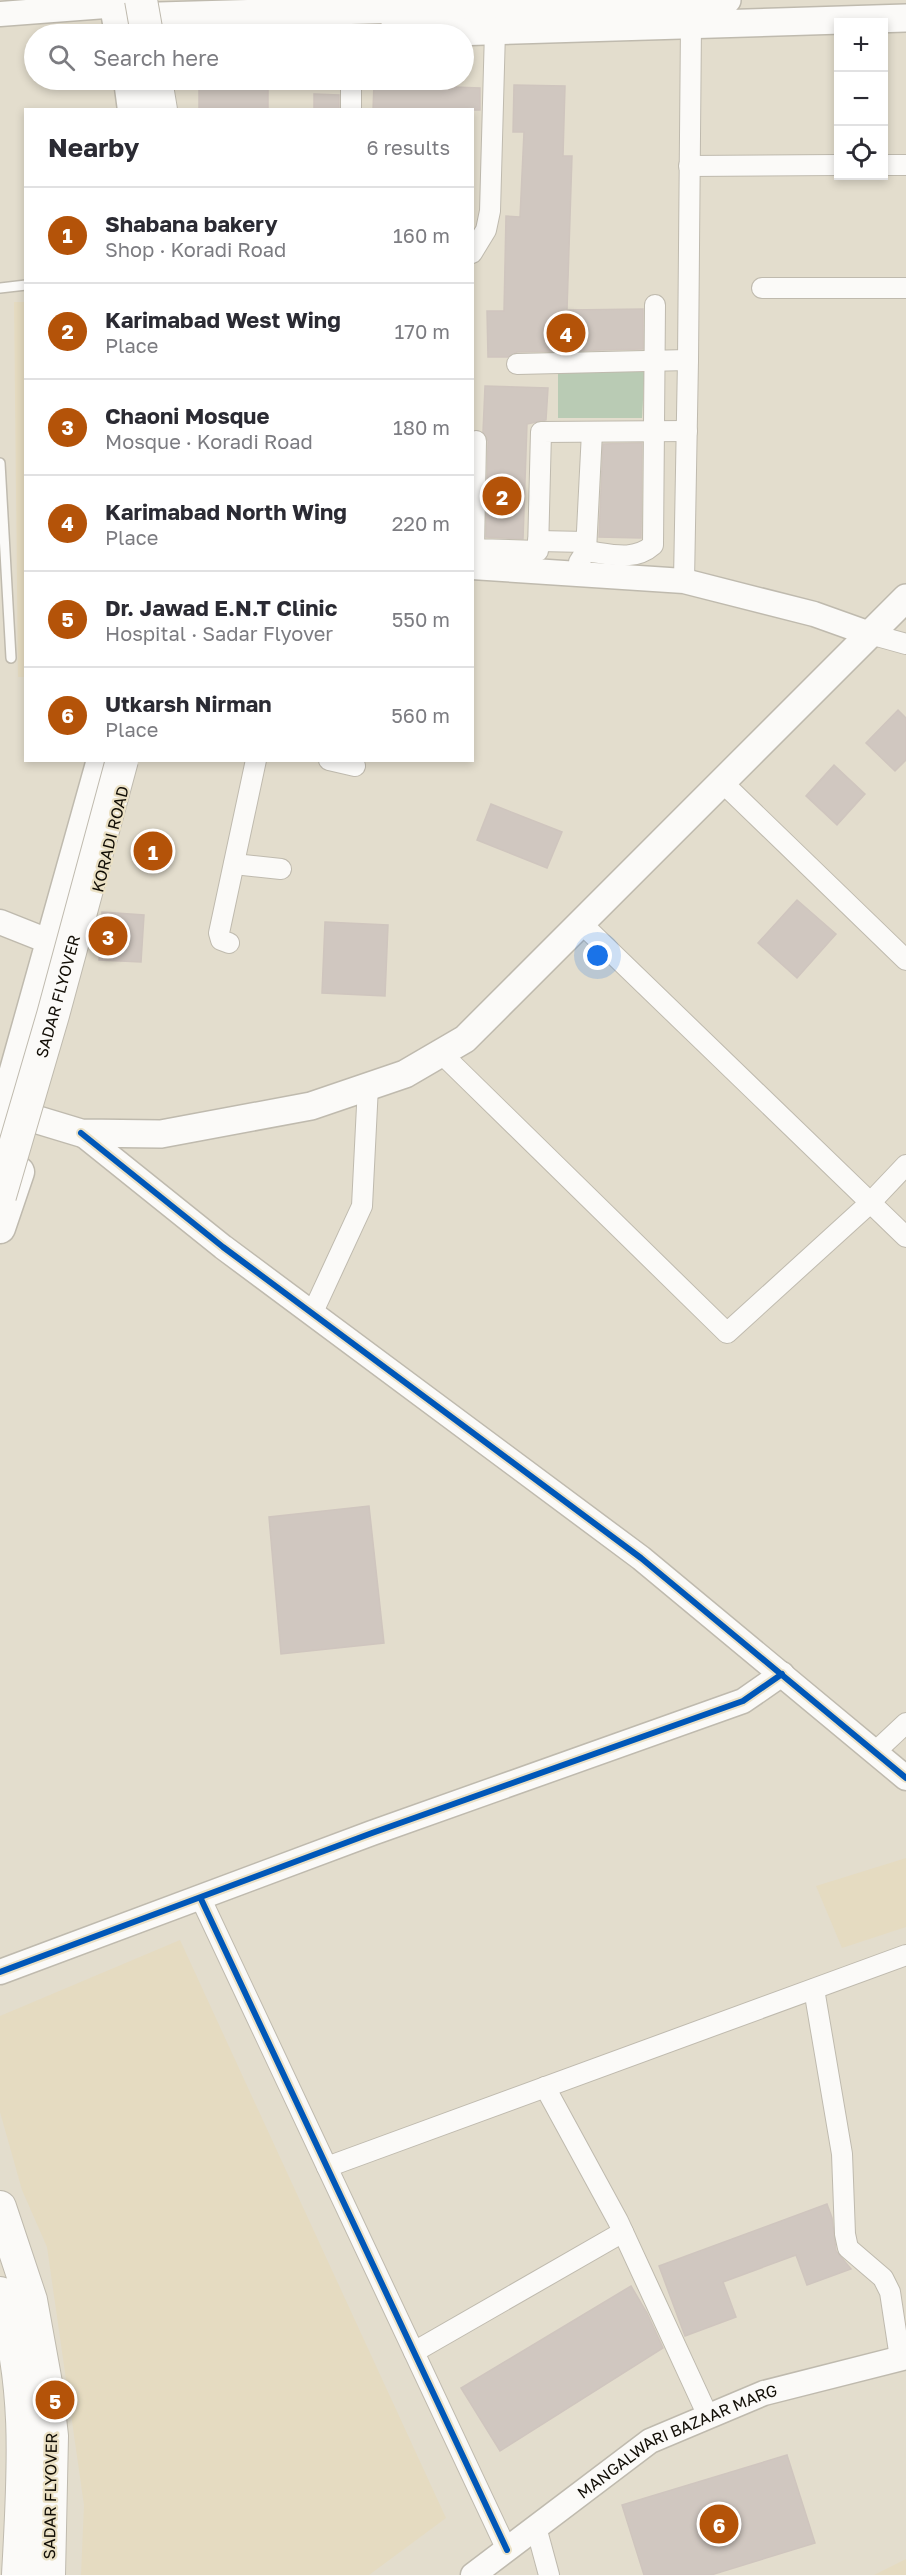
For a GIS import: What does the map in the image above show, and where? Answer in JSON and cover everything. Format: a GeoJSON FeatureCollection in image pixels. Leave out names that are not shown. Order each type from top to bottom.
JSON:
{"type":"FeatureCollection","features":[{"type":"Feature","properties":{"kind":"highway"},"geometry":{"type":"LineString","coordinates":[[147,90],[150,108]]}},
{"type":"Feature","properties":{"kind":"highway"},"geometry":{"type":"LineString","coordinates":[[158,90],[161,108]]}},
{"type":"Feature","properties":{"kind":"highway","name":"SADAR FLYOVER"},"geometry":{"type":"LineString","coordinates":[[0,1168],[41,1029],[112,762]]}},
{"type":"Feature","properties":{"kind":"highway","name":"SADAR FLYOVER"},"geometry":{"type":"LineString","coordinates":[[0,1196],[53,1015],[121,762]]}},
{"type":"Feature","properties":{"kind":"highway","name":"SADAR FLYOVER"},"geometry":{"type":"LineString","coordinates":[[0,2207],[31,2300],[46,2383],[51,2436],[49,2575]]}},
{"type":"Feature","properties":{"kind":"highway","name":"SADAR FLYOVER"},"geometry":{"type":"LineString","coordinates":[[0,2293],[15,2356],[23,2416],[18,2575]]}},
{"type":"Feature","properties":{"kind":"highway"},"geometry":{"type":"LineString","coordinates":[[0,2347],[14,2425],[9,2575]]}},
{"type":"Feature","properties":{"kind":"main road"},"geometry":{"type":"LineString","coordinates":[[474,32],[495,31],[626,10],[727,0]]}},
{"type":"Feature","properties":{"kind":"main road"},"geometry":{"type":"LineString","coordinates":[[130,24],[142,13],[626,10],[691,24],[906,18]]}},
{"type":"Feature","properties":{"kind":"main road"},"geometry":{"type":"LineString","coordinates":[[130,90],[133,108]]}},
{"type":"Feature","properties":{"kind":"main road"},"geometry":{"type":"LineString","coordinates":[[169,90],[172,108]]}},
{"type":"Feature","properties":{"kind":"main road"},"geometry":{"type":"LineString","coordinates":[[14,1127],[81,1133],[161,1134],[311,1106],[405,1074],[465,1039],[906,598]]}},
{"type":"Feature","properties":{"kind":"main road","name":"KORADI ROAD"},"geometry":{"type":"LineString","coordinates":[[0,1227],[14,1127],[52,944],[101,762]]}},
{"type":"Feature","properties":{"kind":"main road","name":"KORADI ROAD"},"geometry":{"type":"LineString","coordinates":[[14,1127],[81,953],[129,762]]}},
{"type":"Feature","properties":{"kind":"main road"},"geometry":{"type":"LineString","coordinates":[[0,2247],[18,2311],[32,2406],[29,2575]]}},
{"type":"Feature","properties":{"kind":"street"},"geometry":{"type":"LineString","coordinates":[[0,14],[142,13]]}},
{"type":"Feature","properties":{"kind":"street"},"geometry":{"type":"LineString","coordinates":[[684,581],[691,24]]}},
{"type":"Feature","properties":{"kind":"street"},"geometry":{"type":"LineString","coordinates":[[474,250],[486,230],[490,211],[495,31]]}},
{"type":"Feature","properties":{"kind":"street"},"geometry":{"type":"LineString","coordinates":[[351,90],[351,108]]}},
{"type":"Feature","properties":{"kind":"street"},"geometry":{"type":"LineString","coordinates":[[689,166],[834,165]]}},
{"type":"Feature","properties":{"kind":"street"},"geometry":{"type":"LineString","coordinates":[[888,165],[906,165]]}},
{"type":"Feature","properties":{"kind":"street"},"geometry":{"type":"LineString","coordinates":[[762,288],[906,288]]}},
{"type":"Feature","properties":{"kind":"street"},"geometry":{"type":"LineString","coordinates":[[476,441],[474,549],[538,546],[586,547],[633,556],[645,552],[654,545],[655,304]]}},
{"type":"Feature","properties":{"kind":"street"},"geometry":{"type":"LineString","coordinates":[[517,364],[688,360]]}},
{"type":"Feature","properties":{"kind":"street"},"geometry":{"type":"LineString","coordinates":[[538,546],[541,432],[687,431]]}},
{"type":"Feature","properties":{"kind":"street"},"geometry":{"type":"LineString","coordinates":[[567,574],[586,547],[592,432]]}},
{"type":"Feature","properties":{"kind":"street"},"geometry":{"type":"LineString","coordinates":[[538,546],[567,574]]}},
{"type":"Feature","properties":{"kind":"street"},"geometry":{"type":"LineString","coordinates":[[474,567],[684,581],[814,614],[906,644]]}},
{"type":"Feature","properties":{"kind":"street"},"geometry":{"type":"LineString","coordinates":[[229,943],[221,940],[219,933],[256,762]]}},
{"type":"Feature","properties":{"kind":"street"},"geometry":{"type":"LineString","coordinates":[[338,762],[355,766]]}},
{"type":"Feature","properties":{"kind":"street"},"geometry":{"type":"LineString","coordinates":[[722,782],[906,960]]}},
{"type":"Feature","properties":{"kind":"street"},"geometry":{"type":"LineString","coordinates":[[234,864],[281,869]]}},
{"type":"Feature","properties":{"kind":"street"},"geometry":{"type":"LineString","coordinates":[[0,922],[52,944],[81,953]]}},
{"type":"Feature","properties":{"kind":"street"},"geometry":{"type":"LineString","coordinates":[[581,923],[906,1238]]}},
{"type":"Feature","properties":{"kind":"street"},"geometry":{"type":"LineString","coordinates":[[441,1053],[727,1333],[870,1203],[906,1165]]}},
{"type":"Feature","properties":{"kind":"street"},"geometry":{"type":"LineString","coordinates":[[312,1314],[362,1206],[368,1086]]}},
{"type":"Feature","properties":{"kind":"street"},"geometry":{"type":"LineString","coordinates":[[81,1133],[223,1247],[641,1558],[906,1778]]}},
{"type":"Feature","properties":{"kind":"street"},"geometry":{"type":"LineString","coordinates":[[0,1972],[201,1899],[372,1833],[743,1701],[782,1674]]}},
{"type":"Feature","properties":{"kind":"street"},"geometry":{"type":"LineString","coordinates":[[874,1753],[906,1723]]}},
{"type":"Feature","properties":{"kind":"street"},"geometry":{"type":"LineString","coordinates":[[201,1899],[507,2550]]}},
{"type":"Feature","properties":{"kind":"street"},"geometry":{"type":"LineString","coordinates":[[327,2168],[906,1955]]}},
{"type":"Feature","properties":{"kind":"street"},"geometry":{"type":"LineString","coordinates":[[814,1989],[842,2154],[845,2234],[848,2248],[883,2278],[890,2292],[904,2356]]}},
{"type":"Feature","properties":{"kind":"street"},"geometry":{"type":"LineString","coordinates":[[545,2087],[623,2232],[708,2416]]}},
{"type":"Feature","properties":{"kind":"street"},"geometry":{"type":"LineString","coordinates":[[414,2352],[623,2232]]}},
{"type":"Feature","properties":{"kind":"street","name":"MANGALWARI BAZAAR MARG"},"geometry":{"type":"LineString","coordinates":[[473,2575],[650,2441],[764,2393],[904,2356]]}},
{"type":"Feature","properties":{"kind":"street"},"geometry":{"type":"LineString","coordinates":[[536,2528],[549,2575]]}},
{"type":"Feature","properties":{"kind":"lane"},"geometry":{"type":"LineString","coordinates":[[0,288],[24,285]]}},
{"type":"Feature","properties":{"kind":"lane"},"geometry":{"type":"LineString","coordinates":[[0,463],[11,658]]}},
{"type":"Feature","properties":{"kind":"shaded area"},"geometry":{"type":"Polygon","coordinates":[[[14,302],[24,302],[24,677],[18,677],[14,302]]]}},
{"type":"Feature","properties":{"kind":"shaded area"},"geometry":{"type":"Polygon","coordinates":[[[906,1858],[906,1927],[842,1948],[816,1886],[906,1858]]]}},
{"type":"Feature","properties":{"kind":"shaded area"},"geometry":{"type":"Polygon","coordinates":[[[180,1940],[446,2518],[369,2575],[81,2575],[84,2505],[47,2247],[22,2190],[0,2112],[0,2016],[180,1940]]]}},
{"type":"Feature","properties":{"kind":"shaded area"},"geometry":{"type":"Polygon","coordinates":[[[906,2559],[906,2575],[874,2575],[906,2559]]]}},
{"type":"Feature","properties":{"kind":"green space"},"geometry":{"type":"Polygon","coordinates":[[[558,364],[645,365],[642,418],[558,418],[558,364]]]}},
{"type":"Feature","properties":{"kind":"building"},"geometry":{"type":"Polygon","coordinates":[[[514,85],[565,86],[563,156],[572,156],[567,310],[643,309],[643,349],[517,352],[508,357],[488,357],[487,311],[504,311],[506,216],[520,217],[524,132],[513,132],[514,85]]]}},
{"type":"Feature","properties":{"kind":"building"},"geometry":{"type":"Polygon","coordinates":[[[474,88],[480,88],[480,110],[474,110],[474,108],[373,108],[374,90],[474,90],[474,88]]]}},
{"type":"Feature","properties":{"kind":"building"},"geometry":{"type":"Polygon","coordinates":[[[199,90],[268,90],[268,108],[199,108],[199,90]]]}},
{"type":"Feature","properties":{"kind":"building"},"geometry":{"type":"Polygon","coordinates":[[[314,94],[339,95],[339,108],[314,108],[314,94]]]}},
{"type":"Feature","properties":{"kind":"building"},"geometry":{"type":"Polygon","coordinates":[[[485,386],[548,388],[546,420],[527,424],[523,539],[486,537],[488,441],[483,432],[485,386]]]}},
{"type":"Feature","properties":{"kind":"building"},"geometry":{"type":"Polygon","coordinates":[[[642,443],[641,538],[599,537],[603,444],[642,443]]]}},
{"type":"Feature","properties":{"kind":"building"},"geometry":{"type":"Polygon","coordinates":[[[898,710],[906,718],[906,760],[895,771],[866,743],[898,710]]]}},
{"type":"Feature","properties":{"kind":"building"},"geometry":{"type":"Polygon","coordinates":[[[834,765],[865,794],[837,825],[806,796],[834,765]]]}},
{"type":"Feature","properties":{"kind":"building"},"geometry":{"type":"Polygon","coordinates":[[[491,804],[562,832],[547,868],[477,840],[491,804]]]}},
{"type":"Feature","properties":{"kind":"building"},"geometry":{"type":"Polygon","coordinates":[[[797,900],[836,934],[797,978],[758,943],[797,900]]]}},
{"type":"Feature","properties":{"kind":"building"},"geometry":{"type":"Polygon","coordinates":[[[102,912],[144,915],[141,962],[99,960],[102,912]]]}},
{"type":"Feature","properties":{"kind":"building"},"geometry":{"type":"Polygon","coordinates":[[[325,922],[388,925],[385,996],[322,993],[325,922]]]}},
{"type":"Feature","properties":{"kind":"building"},"geometry":{"type":"Polygon","coordinates":[[[369,1506],[384,1643],[281,1654],[269,1517],[369,1506]]]}},
{"type":"Feature","properties":{"kind":"building"},"geometry":{"type":"Polygon","coordinates":[[[827,2204],[832,2218],[836,2251],[851,2269],[807,2285],[796,2255],[723,2282],[736,2317],[685,2336],[659,2266],[827,2204]]]}},
{"type":"Feature","properties":{"kind":"building"},"geometry":{"type":"Polygon","coordinates":[[[631,2286],[647,2313],[663,2348],[500,2451],[461,2388],[631,2286]]]}},
{"type":"Feature","properties":{"kind":"building"},"geometry":{"type":"Polygon","coordinates":[[[787,2455],[815,2543],[711,2575],[644,2575],[622,2505],[787,2455]]]}},
{"type":"Feature","properties":{"kind":"cycle path"},"geometry":{"type":"LineString","coordinates":[[81,1133],[223,1247],[641,1558],[906,1778]]}},
{"type":"Feature","properties":{"kind":"cycle path"},"geometry":{"type":"LineString","coordinates":[[0,1972],[372,1833],[743,1701],[782,1674]]}},
{"type":"Feature","properties":{"kind":"cycle path"},"geometry":{"type":"LineString","coordinates":[[201,1899],[507,2550]]}},
{"type":"Feature","properties":{"kind":"place","name":"Karimabad North Wing"},"geometry":{"type":"Point","coordinates":[566,333]}},
{"type":"Feature","properties":{"kind":"place","name":"Karimabad West Wing"},"geometry":{"type":"Point","coordinates":[502,496]}},
{"type":"Feature","properties":{"kind":"place","name":"Shabana bakery"},"geometry":{"type":"Point","coordinates":[153,851]}},
{"type":"Feature","properties":{"kind":"place","name":"Chaoni Mosque"},"geometry":{"type":"Point","coordinates":[108,936]}},
{"type":"Feature","properties":{"kind":"place","name":"Dr. Jawad E.N.T Clinic"},"geometry":{"type":"Point","coordinates":[55,2400]}},
{"type":"Feature","properties":{"kind":"place","name":"Utkarsh Nirman"},"geometry":{"type":"Point","coordinates":[719,2524]}}]}
